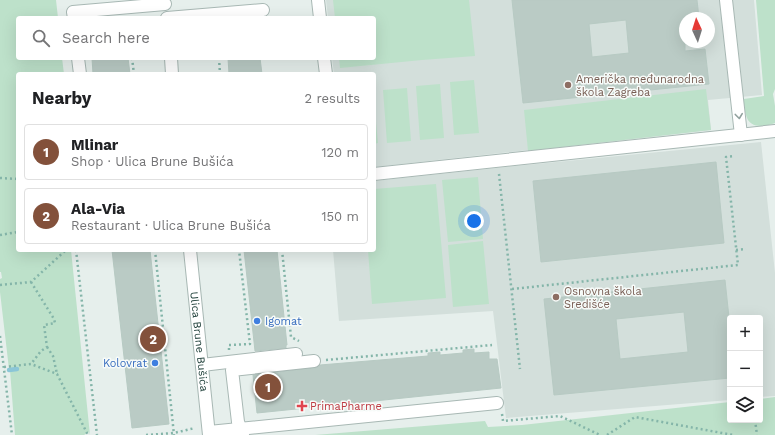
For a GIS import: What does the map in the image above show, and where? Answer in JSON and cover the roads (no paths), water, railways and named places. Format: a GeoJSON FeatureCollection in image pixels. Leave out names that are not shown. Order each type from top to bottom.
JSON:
{"type":"FeatureCollection","features":[{"type":"Feature","properties":{"kind":"street"},"geometry":{"type":"LineString","coordinates":[[318,0],[320,16]]}},
{"type":"Feature","properties":{"kind":"street"},"geometry":{"type":"LineString","coordinates":[[726,0],[741,134]]}},
{"type":"Feature","properties":{"kind":"street"},"geometry":{"type":"LineString","coordinates":[[74,16],[73,12],[165,2],[167,16]]}},
{"type":"Feature","properties":{"kind":"street"},"geometry":{"type":"LineString","coordinates":[[191,16],[263,10]]}},
{"type":"Feature","properties":{"kind":"street"},"geometry":{"type":"LineString","coordinates":[[78,60],[80,72]]}},
{"type":"Feature","properties":{"kind":"street"},"geometry":{"type":"LineString","coordinates":[[171,60],[172,72]]}},
{"type":"Feature","properties":{"kind":"street"},"geometry":{"type":"LineString","coordinates":[[324,60],[326,72]]}},
{"type":"Feature","properties":{"kind":"street"},"geometry":{"type":"LineString","coordinates":[[376,174],[775,131]]}},
{"type":"Feature","properties":{"kind":"street","name":"Ulica Brune Bušića"},"geometry":{"type":"LineString","coordinates":[[190,252],[202,365],[206,431]]}},
{"type":"Feature","properties":{"kind":"street"},"geometry":{"type":"LineString","coordinates":[[202,365],[230,362],[304,359],[232,370],[238,422],[242,432]]}},
{"type":"Feature","properties":{"kind":"street"},"geometry":{"type":"LineString","coordinates":[[206,431],[242,432],[499,405]]}},
{"type":"Feature","properties":{"kind":"waterway"},"geometry":{"type":"LineString","coordinates":[[9,370],[17,369]]}},
{"type":"Feature","properties":{"kind":"place","name":"Američka međunarodna škola Zagreba"},"geometry":{"type":"Point","coordinates":[568,85]}},
{"type":"Feature","properties":{"kind":"place","name":"Osnovna škola Središće"},"geometry":{"type":"Point","coordinates":[556,297]}},
{"type":"Feature","properties":{"kind":"place","name":"Igomat"},"geometry":{"type":"Point","coordinates":[257,321]}},
{"type":"Feature","properties":{"kind":"place","name":"Ala-Via"},"geometry":{"type":"Point","coordinates":[153,339]}},
{"type":"Feature","properties":{"kind":"place","name":"Kolovrat"},"geometry":{"type":"Point","coordinates":[155,363]}},
{"type":"Feature","properties":{"kind":"place","name":"Mlinar"},"geometry":{"type":"Point","coordinates":[268,387]}},
{"type":"Feature","properties":{"kind":"place","name":"PrimaPharme"},"geometry":{"type":"Point","coordinates":[302,406]}}]}
